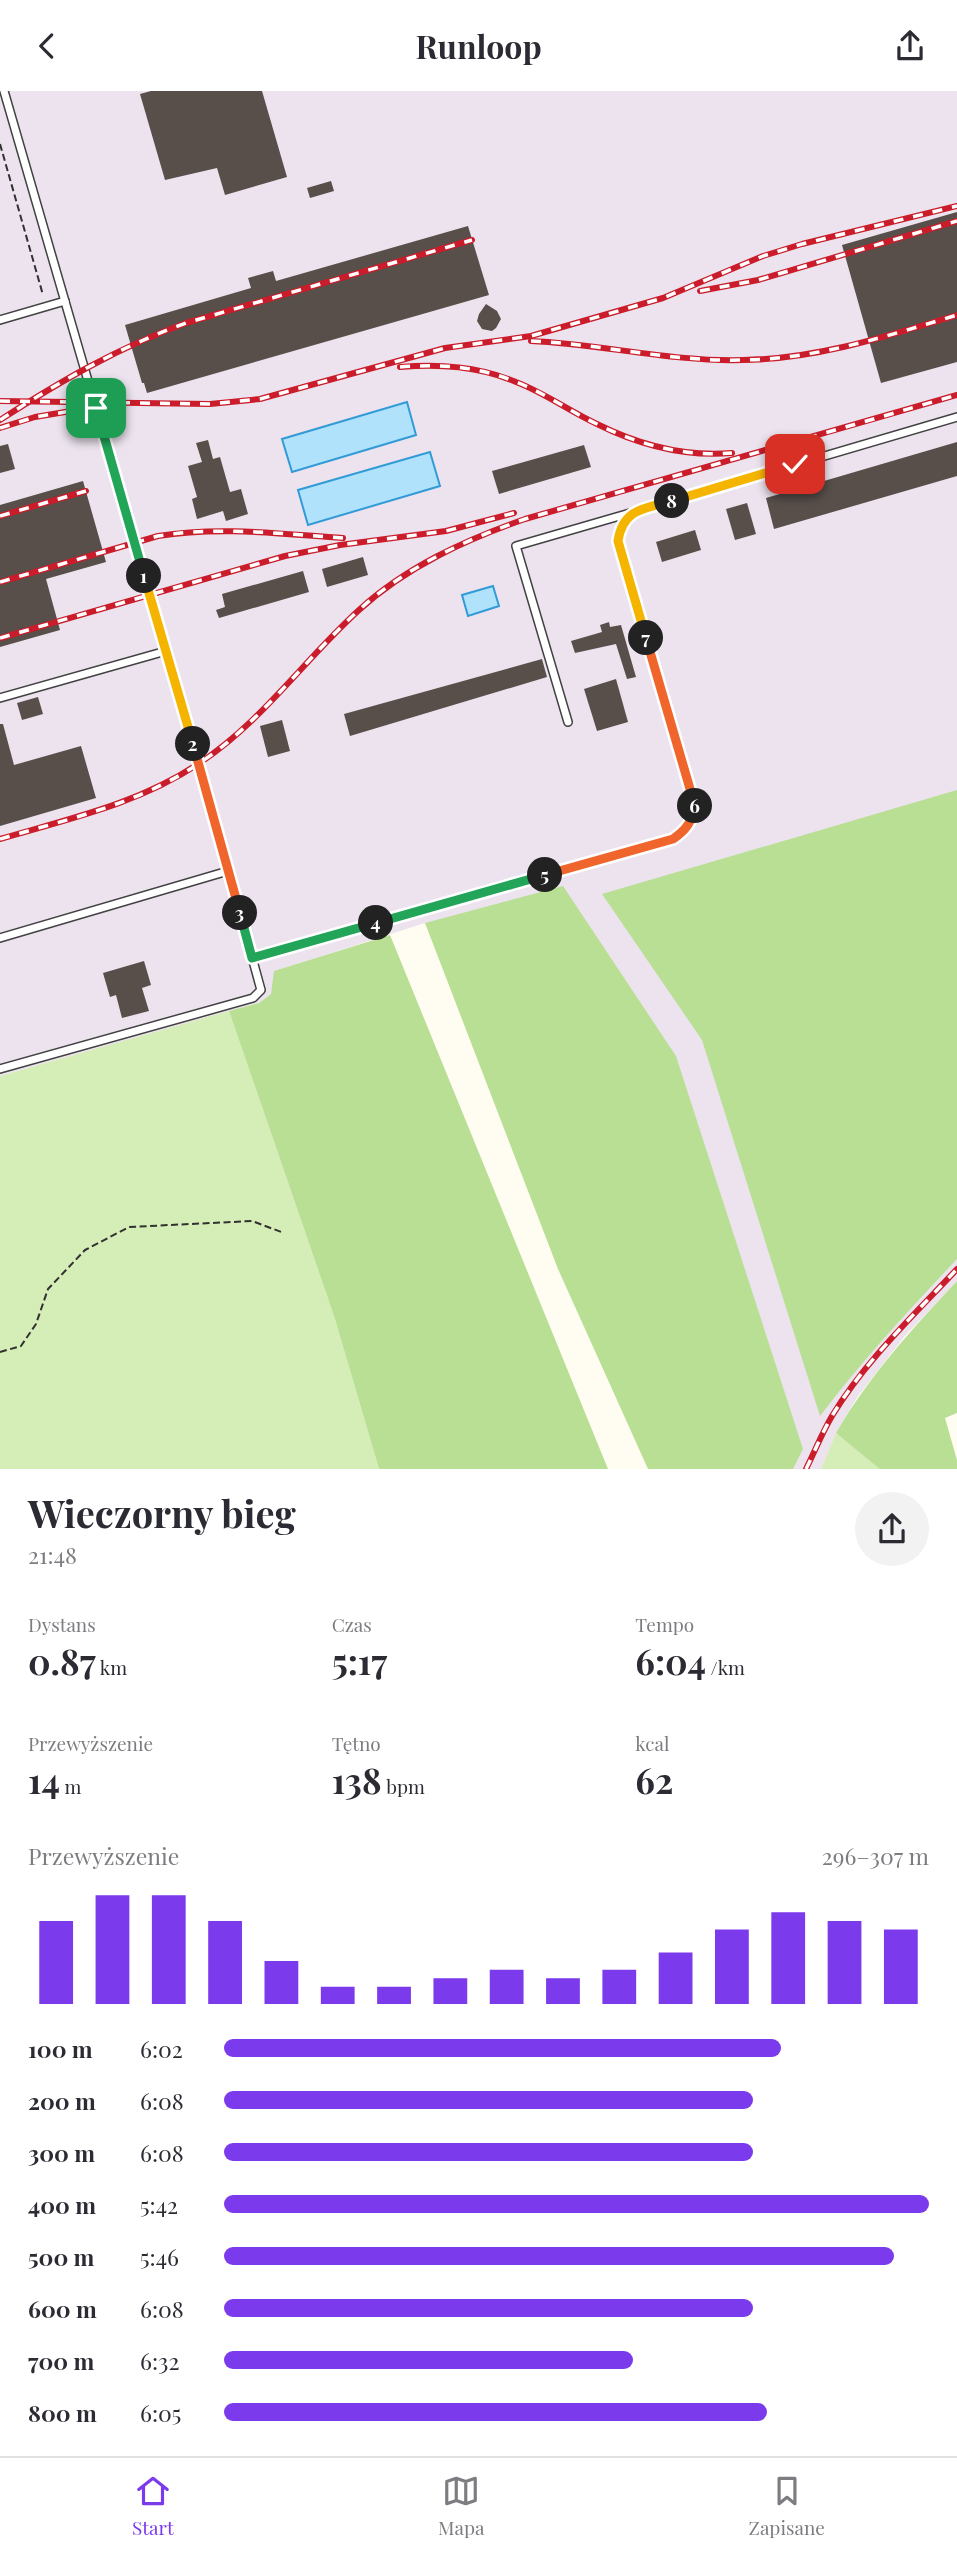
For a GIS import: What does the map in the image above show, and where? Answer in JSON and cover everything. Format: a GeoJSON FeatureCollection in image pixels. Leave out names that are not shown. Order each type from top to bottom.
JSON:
{"type":"FeatureCollection","features":[{"type":"Feature","properties":{"kind":"lane"},"geometry":{"type":"LineString","coordinates":[[0,1069],[253,997],[261,990],[4,91]]}},
{"type":"Feature","properties":{"kind":"lane"},"geometry":{"type":"LineString","coordinates":[[0,320],[65,301]]}},
{"type":"Feature","properties":{"kind":"lane"},"geometry":{"type":"LineString","coordinates":[[568,722],[516,546],[957,417]]}},
{"type":"Feature","properties":{"kind":"lane"},"geometry":{"type":"LineString","coordinates":[[252,958],[673,839],[685,831],[695,806],[618,541],[625,520],[634,512]]}},
{"type":"Feature","properties":{"kind":"lane"},"geometry":{"type":"LineString","coordinates":[[0,698],[166,651]]}},
{"type":"Feature","properties":{"kind":"lane"},"geometry":{"type":"LineString","coordinates":[[0,938],[228,871]]}},
{"type":"Feature","properties":{"kind":"path"},"geometry":{"type":"LineString","coordinates":[[0,144],[47,306]]}},
{"type":"Feature","properties":{"kind":"path"},"geometry":{"type":"LineString","coordinates":[[0,1352],[21,1346],[36,1324],[48,1289],[85,1250],[129,1227],[252,1221],[284,1233]]}},
{"type":"Feature","properties":{"kind":"shaded area"},"geometry":{"type":"Polygon","coordinates":[[[0,91],[957,91],[957,1281],[904,1337],[858,1396],[836,1433],[821,1469],[710,1469],[425,923],[275,971],[271,994],[259,1003],[0,1076],[0,91]]]}},
{"type":"Feature","properties":{"kind":"green space"},"geometry":{"type":"Polygon","coordinates":[[[957,790],[957,1259],[886,1336],[820,1416],[702,1040],[602,894],[957,790]]]}},
{"type":"Feature","properties":{"kind":"green space"},"geometry":{"type":"Polygon","coordinates":[[[563,886],[676,1056],[803,1449],[793,1469],[648,1469],[558,1269],[425,923],[563,886]]]}},
{"type":"Feature","properties":{"kind":"green space"},"geometry":{"type":"Polygon","coordinates":[[[390,935],[608,1469],[379,1469],[334,1316],[229,1011],[259,1003],[271,994],[274,971],[390,935]]]}},
{"type":"Feature","properties":{"kind":"green space"},"geometry":{"type":"Polygon","coordinates":[[[229,1011],[334,1316],[379,1469],[0,1469],[0,1076],[229,1011]]]}},
{"type":"Feature","properties":{"kind":"green space"},"geometry":{"type":"Polygon","coordinates":[[[957,1281],[957,1413],[945,1418],[957,1469],[880,1469],[836,1433],[877,1373],[957,1281]]]}},
{"type":"Feature","properties":{"kind":"green space"},"geometry":{"type":"Polygon","coordinates":[[[836,1433],[880,1468],[880,1469],[821,1469],[836,1433]]]}},
{"type":"Feature","properties":{"kind":"water"},"geometry":{"type":"Polygon","coordinates":[[[407,402],[416,435],[292,472],[282,439],[407,402]]]}},
{"type":"Feature","properties":{"kind":"water"},"geometry":{"type":"Polygon","coordinates":[[[430,452],[440,486],[308,525],[298,490],[430,452]]]}},
{"type":"Feature","properties":{"kind":"water"},"geometry":{"type":"Polygon","coordinates":[[[493,586],[499,606],[468,616],[462,595],[493,586]]]}},
{"type":"Feature","properties":{"kind":"building"},"geometry":{"type":"Polygon","coordinates":[[[151,91],[262,91],[287,177],[225,195],[217,168],[165,180],[140,94],[151,91]]]}},
{"type":"Feature","properties":{"kind":"building"},"geometry":{"type":"Polygon","coordinates":[[[331,181],[334,191],[310,198],[307,188],[331,181]]]}},
{"type":"Feature","properties":{"kind":"building"},"geometry":{"type":"Polygon","coordinates":[[[957,212],[957,362],[881,383],[842,245],[957,212]]]}},
{"type":"Feature","properties":{"kind":"building"},"geometry":{"type":"Polygon","coordinates":[[[468,226],[489,295],[147,393],[125,325],[251,288],[248,278],[273,271],[276,281],[468,226]]]}},
{"type":"Feature","properties":{"kind":"building"},"geometry":{"type":"Polygon","coordinates":[[[486,304],[497,311],[501,319],[492,331],[482,329],[477,321],[486,304]]]}},
{"type":"Feature","properties":{"kind":"building"},"geometry":{"type":"Polygon","coordinates":[[[208,440],[213,459],[220,457],[230,492],[241,489],[248,514],[226,521],[223,511],[197,519],[192,499],[197,497],[188,466],[202,462],[196,443],[208,440]]]}},
{"type":"Feature","properties":{"kind":"building"},"geometry":{"type":"Polygon","coordinates":[[[957,442],[957,476],[774,529],[766,498],[957,442]]]}},
{"type":"Feature","properties":{"kind":"building"},"geometry":{"type":"Polygon","coordinates":[[[8,444],[15,469],[0,473],[0,446],[8,444]]]}},
{"type":"Feature","properties":{"kind":"building"},"geometry":{"type":"Polygon","coordinates":[[[584,445],[591,467],[499,494],[492,471],[584,445]]]}},
{"type":"Feature","properties":{"kind":"building"},"geometry":{"type":"Polygon","coordinates":[[[83,481],[106,562],[46,579],[60,630],[0,647],[0,505],[83,481]]]}},
{"type":"Feature","properties":{"kind":"building"},"geometry":{"type":"Polygon","coordinates":[[[747,503],[756,534],[735,540],[726,509],[747,503]]]}},
{"type":"Feature","properties":{"kind":"building"},"geometry":{"type":"Polygon","coordinates":[[[695,530],[701,550],[662,562],[656,542],[695,530]]]}},
{"type":"Feature","properties":{"kind":"building"},"geometry":{"type":"Polygon","coordinates":[[[363,557],[368,575],[327,587],[322,569],[363,557]]]}},
{"type":"Feature","properties":{"kind":"building"},"geometry":{"type":"Polygon","coordinates":[[[303,571],[309,592],[219,618],[216,610],[225,607],[222,594],[303,571]]]}},
{"type":"Feature","properties":{"kind":"building"},"geometry":{"type":"Polygon","coordinates":[[[609,622],[610,627],[621,625],[636,677],[627,679],[616,644],[575,653],[571,641],[602,632],[600,625],[609,622]]]}},
{"type":"Feature","properties":{"kind":"building"},"geometry":{"type":"Polygon","coordinates":[[[542,659],[547,677],[350,736],[344,714],[542,659]]]}},
{"type":"Feature","properties":{"kind":"building"},"geometry":{"type":"Polygon","coordinates":[[[616,679],[628,722],[597,731],[584,689],[616,679]]]}},
{"type":"Feature","properties":{"kind":"building"},"geometry":{"type":"Polygon","coordinates":[[[38,697],[43,714],[22,720],[17,703],[38,697]]]}},
{"type":"Feature","properties":{"kind":"building"},"geometry":{"type":"Polygon","coordinates":[[[282,720],[290,751],[268,757],[260,726],[282,720]]]}},
{"type":"Feature","properties":{"kind":"building"},"geometry":{"type":"Polygon","coordinates":[[[0,724],[3,724],[14,765],[81,746],[96,798],[0,826],[0,724]]]}},
{"type":"Feature","properties":{"kind":"building"},"geometry":{"type":"Polygon","coordinates":[[[144,961],[151,985],[142,988],[149,1011],[122,1018],[116,995],[110,997],[103,973],[144,961]]]}},
{"type":"Feature","properties":{"kind":"railway"},"geometry":{"type":"LineString","coordinates":[[0,401],[210,404],[260,399],[445,348],[531,336],[663,298],[763,256],[802,244],[957,206]]}},
{"type":"Feature","properties":{"kind":"railway"},"geometry":{"type":"LineString","coordinates":[[700,291],[758,280],[957,221]]}},
{"type":"Feature","properties":{"kind":"railway"},"geometry":{"type":"LineString","coordinates":[[0,420],[90,366],[136,343],[186,323],[472,240]]}},
{"type":"Feature","properties":{"kind":"railway"},"geometry":{"type":"LineString","coordinates":[[531,341],[689,358],[771,359],[852,345],[957,315]]}},
{"type":"Feature","properties":{"kind":"railway"},"geometry":{"type":"LineString","coordinates":[[400,367],[444,366],[487,372],[527,386],[629,438],[680,451],[732,453]]}},
{"type":"Feature","properties":{"kind":"railway"},"geometry":{"type":"LineString","coordinates":[[0,839],[127,800],[198,764],[242,730],[339,630],[377,595],[416,568],[480,536],[525,519],[957,395]]}},
{"type":"Feature","properties":{"kind":"railway"},"geometry":{"type":"LineString","coordinates":[[0,428],[35,417],[71,411]]}},
{"type":"Feature","properties":{"kind":"railway"},"geometry":{"type":"LineString","coordinates":[[0,516],[86,491]]}},
{"type":"Feature","properties":{"kind":"railway"},"geometry":{"type":"LineString","coordinates":[[0,638],[285,556],[340,545],[446,531],[514,513]]}},
{"type":"Feature","properties":{"kind":"railway"},"geometry":{"type":"LineString","coordinates":[[0,582],[158,536],[181,533],[227,531],[343,538]]}},
{"type":"Feature","properties":{"kind":"railway"},"geometry":{"type":"LineString","coordinates":[[806,1469],[832,1416],[859,1376],[890,1339],[957,1269]]}},
{"type":"Feature","properties":{"kind":"route"},"geometry":{"type":"LineString","coordinates":[[96,408],[252,958],[673,839],[685,831],[695,806],[618,541],[620,530],[625,520],[634,512],[795,464]]}}]}
